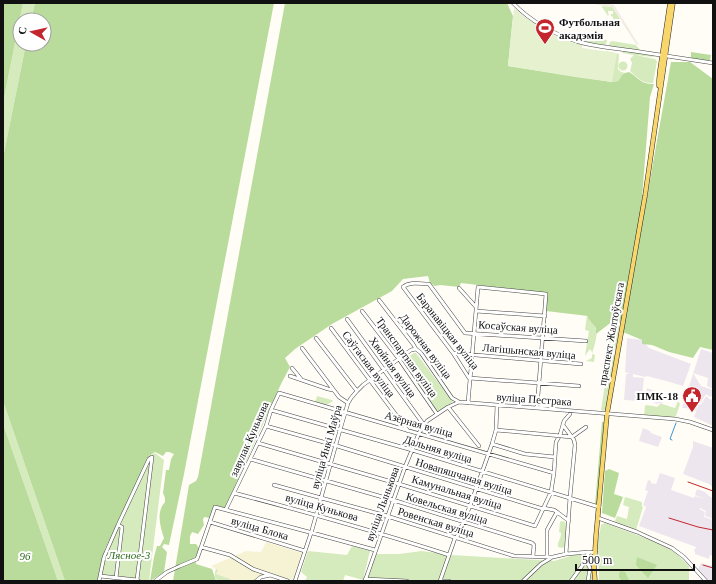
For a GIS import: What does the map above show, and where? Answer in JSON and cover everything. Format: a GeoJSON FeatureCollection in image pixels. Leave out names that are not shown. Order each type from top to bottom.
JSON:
{"type":"FeatureCollection","features":[{"type":"Feature","properties":{"kind":"main road","name":"праспект Жалтоўскага"},"geometry":{"type":"LineString","coordinates":[[595,581],[594,568],[598,507],[607,414],[660,92],[670,3]]}},
{"type":"Feature","properties":{"kind":"main road","name":"праспект Жалтоўскага"},"geometry":{"type":"LineString","coordinates":[[664,55],[673,3]]}},
{"type":"Feature","properties":{"kind":"street"},"geometry":{"type":"LineString","coordinates":[[513,3],[542,26],[585,44],[713,63]]}},
{"type":"Feature","properties":{"kind":"street","name":"Косаўская вуліца"},"geometry":{"type":"LineString","coordinates":[[403,287],[410,283],[429,284],[465,333],[586,342]]}},
{"type":"Feature","properties":{"kind":"street","name":"Баранавіцкая вуліца"},"geometry":{"type":"LineString","coordinates":[[403,287],[470,378],[579,386]]}},
{"type":"Feature","properties":{"kind":"street"},"geometry":{"type":"LineString","coordinates":[[459,288],[476,309],[544,316]]}},
{"type":"Feature","properties":{"kind":"street"},"geometry":{"type":"LineString","coordinates":[[468,403],[478,288],[546,294],[537,408]]}},
{"type":"Feature","properties":{"kind":"street","name":"Дарожная вуліца"},"geometry":{"type":"LineString","coordinates":[[379,300],[454,399],[459,402]]}},
{"type":"Feature","properties":{"kind":"street","name":"Транспартная вуліца"},"geometry":{"type":"LineString","coordinates":[[362,311],[399,359],[438,414]]}},
{"type":"Feature","properties":{"kind":"street","name":"Хвойная вуліца"},"geometry":{"type":"LineString","coordinates":[[347,319],[424,425]]}},
{"type":"Feature","properties":{"kind":"street","name":"Саўгасная вуліца"},"geometry":{"type":"LineString","coordinates":[[331,328],[408,430]]}},
{"type":"Feature","properties":{"kind":"street"},"geometry":{"type":"LineString","coordinates":[[316,338],[357,390]]}},
{"type":"Feature","properties":{"kind":"street"},"geometry":{"type":"LineString","coordinates":[[302,348],[333,390],[339,397],[348,403]]}},
{"type":"Feature","properties":{"kind":"street","name":"вуліца Янкі Маўра"},"geometry":{"type":"LineString","coordinates":[[295,581],[311,532],[348,403],[357,390],[411,350],[416,349]]}},
{"type":"Feature","properties":{"kind":"street","name":"Лагішынская вуліца"},"geometry":{"type":"LineString","coordinates":[[452,353],[581,364]]}},
{"type":"Feature","properties":{"kind":"street"},"geometry":{"type":"LineString","coordinates":[[292,368],[301,379]]}},
{"type":"Feature","properties":{"kind":"street"},"geometry":{"type":"LineString","coordinates":[[290,376],[333,390]]}},
{"type":"Feature","properties":{"kind":"street","name":"Азёрная вуліца"},"geometry":{"type":"LineString","coordinates":[[279,393],[554,473]]}},
{"type":"Feature","properties":{"kind":"street","name":"завулак Кунькова"},"geometry":{"type":"LineString","coordinates":[[226,509],[266,426],[271,410],[279,393]]}},
{"type":"Feature","properties":{"kind":"street"},"geometry":{"type":"LineString","coordinates":[[424,425],[448,407],[459,402]]}},
{"type":"Feature","properties":{"kind":"street","name":"вуліца Пестрака"},"geometry":{"type":"LineString","coordinates":[[459,402],[687,421],[713,430]]}},
{"type":"Feature","properties":{"kind":"street"},"geometry":{"type":"LineString","coordinates":[[449,581],[441,581],[449,555],[470,506],[492,444],[496,430],[497,405]]}},
{"type":"Feature","properties":{"kind":"street"},"geometry":{"type":"LineString","coordinates":[[448,407],[479,446]]}},
{"type":"Feature","properties":{"kind":"street","name":"Дальняя вуліца"},"geometry":{"type":"LineString","coordinates":[[271,410],[412,450],[570,497],[598,507]]}},
{"type":"Feature","properties":{"kind":"street"},"geometry":{"type":"LineString","coordinates":[[543,508],[551,492],[556,442],[560,435],[564,421],[570,414],[570,411]]}},
{"type":"Feature","properties":{"kind":"street","name":"вуліца Лынькова"},"geometry":{"type":"LineString","coordinates":[[365,580],[405,467],[424,425]]}},
{"type":"Feature","properties":{"kind":"street"},"geometry":{"type":"LineString","coordinates":[[563,425],[574,440],[575,445],[566,554]]}},
{"type":"Feature","properties":{"kind":"street","name":"Новапяшчаная вуліца"},"geometry":{"type":"LineString","coordinates":[[266,426],[557,512]]}},
{"type":"Feature","properties":{"kind":"street"},"geometry":{"type":"LineString","coordinates":[[496,430],[572,437],[586,427]]}},
{"type":"Feature","properties":{"kind":"street","name":"Камунальная вуліца"},"geometry":{"type":"LineString","coordinates":[[258,443],[535,526],[543,508]]}},
{"type":"Feature","properties":{"kind":"street"},"geometry":{"type":"LineString","coordinates":[[492,444],[525,454],[555,457]]}},
{"type":"Feature","properties":{"kind":"street"},"geometry":{"type":"LineString","coordinates":[[99,581],[100,576],[104,557],[149,459],[152,457],[138,580],[100,576]]}},
{"type":"Feature","properties":{"kind":"street","name":"Ковельская вуліца"},"geometry":{"type":"LineString","coordinates":[[250,459],[393,500],[532,543],[534,545],[533,556]]}},
{"type":"Feature","properties":{"kind":"street","name":"Ровенская вуліца"},"geometry":{"type":"LineString","coordinates":[[274,485],[387,516],[514,556],[552,557],[566,554],[589,552],[596,553]]}},
{"type":"Feature","properties":{"kind":"street","name":"завулак Кунькова"},"geometry":{"type":"LineString","coordinates":[[234,493],[258,499]]}},
{"type":"Feature","properties":{"kind":"street","name":"вуліца Кунькова"},"geometry":{"type":"LineString","coordinates":[[258,499],[449,555]]}},
{"type":"Feature","properties":{"kind":"street"},"geometry":{"type":"LineString","coordinates":[[155,581],[167,572],[197,559],[215,507],[375,550]]}},
{"type":"Feature","properties":{"kind":"street"},"geometry":{"type":"LineString","coordinates":[[547,557],[547,530],[557,512],[568,521]]}},
{"type":"Feature","properties":{"kind":"street"},"geometry":{"type":"LineString","coordinates":[[598,518],[637,532],[672,548],[684,557],[706,581]]}},
{"type":"Feature","properties":{"kind":"street","name":"вуліца Блока"},"geometry":{"type":"LineString","coordinates":[[210,522],[305,551]]}},
{"type":"Feature","properties":{"kind":"street"},"geometry":{"type":"LineString","coordinates":[[116,578],[122,527],[118,525]]}},
{"type":"Feature","properties":{"kind":"street"},"geometry":{"type":"LineString","coordinates":[[201,547],[230,555],[253,569],[288,581]]}},
{"type":"Feature","properties":{"kind":"street"},"geometry":{"type":"LineString","coordinates":[[571,581],[586,560],[589,552]]}},
{"type":"Feature","properties":{"kind":"street"},"geometry":{"type":"LineString","coordinates":[[523,581],[541,564],[552,557]]}},
{"type":"Feature","properties":{"kind":"street"},"geometry":{"type":"LineString","coordinates":[[586,560],[590,568],[588,581]]}},
{"type":"Feature","properties":{"kind":"street"},"geometry":{"type":"LineString","coordinates":[[256,581],[261,577],[270,575]]}},
{"type":"Feature","properties":{"kind":"street"},"geometry":{"type":"LineString","coordinates":[[268,581],[270,575]]}},
{"type":"Feature","properties":{"kind":"street"},"geometry":{"type":"LineString","coordinates":[[365,580],[407,581]]}},
{"type":"Feature","properties":{"kind":"shaded area"},"geometry":{"type":"Polygon","coordinates":[[[587,3],[604,3],[614,5],[639,45],[636,44],[612,7],[587,3]]]}},
{"type":"Feature","properties":{"kind":"shaded area"},"geometry":{"type":"Polygon","coordinates":[[[627,338],[642,340],[649,348],[691,364],[683,386],[647,376],[645,377],[633,374],[633,377],[644,378],[642,395],[644,395],[644,398],[642,398],[642,401],[624,400],[626,374],[630,374],[625,372],[627,338]]]}},
{"type":"Feature","properties":{"kind":"shaded area"},"geometry":{"type":"Polygon","coordinates":[[[701,349],[713,353],[713,389],[707,386],[708,378],[693,373],[701,349]]]}},
{"type":"Feature","properties":{"kind":"shaded area"},"geometry":{"type":"Polygon","coordinates":[[[693,373],[701,386],[713,390],[713,395],[710,397],[706,394],[698,404],[696,411],[682,408],[693,373]]]}},
{"type":"Feature","properties":{"kind":"shaded area"},"geometry":{"type":"Polygon","coordinates":[[[647,388],[665,395],[662,404],[645,399],[647,388]]]}},
{"type":"Feature","properties":{"kind":"shaded area"},"geometry":{"type":"Polygon","coordinates":[[[706,396],[711,400],[713,397],[713,426],[694,417],[699,404],[700,405],[702,403],[706,396]]]}},
{"type":"Feature","properties":{"kind":"shaded area"},"geometry":{"type":"Polygon","coordinates":[[[643,428],[662,437],[658,447],[639,441],[643,428]]]}},
{"type":"Feature","properties":{"kind":"shaded area"},"geometry":{"type":"Polygon","coordinates":[[[693,441],[713,448],[713,487],[683,474],[693,447],[693,441]]]}},
{"type":"Feature","properties":{"kind":"shaded area"},"geometry":{"type":"Polygon","coordinates":[[[660,473],[675,478],[671,490],[694,498],[695,496],[704,499],[695,495],[697,489],[705,492],[713,498],[713,519],[705,516],[706,511],[700,508],[699,509],[705,512],[704,517],[713,520],[713,556],[710,555],[709,559],[695,554],[694,551],[696,547],[639,526],[646,507],[643,505],[648,491],[645,490],[648,480],[651,481],[651,483],[656,484],[660,473]]]}},
{"type":"Feature","properties":{"kind":"shaded area"},"geometry":{"type":"Polygon","coordinates":[[[266,542],[302,553],[293,580],[271,574],[255,581],[229,581],[229,579],[216,574],[217,570],[211,566],[246,551],[261,552],[266,542]]]}},
{"type":"Feature","properties":{"kind":"shaded area"},"geometry":{"type":"Polygon","coordinates":[[[701,563],[713,566],[713,581],[699,581],[704,576],[698,569],[701,563]]]}},
{"type":"Feature","properties":{"kind":"green space"},"geometry":{"type":"Polygon","coordinates":[[[3,3],[23,3],[21,12],[12,12],[13,52],[3,103],[3,3]]]}},
{"type":"Feature","properties":{"kind":"green space"},"geometry":{"type":"Polygon","coordinates":[[[23,3],[35,3],[33,12],[21,12],[23,3]]]}},
{"type":"Feature","properties":{"kind":"green space"},"geometry":{"type":"Polygon","coordinates":[[[35,3],[274,3],[184,474],[169,545],[164,544],[162,547],[167,552],[164,572],[150,581],[157,546],[160,546],[164,538],[160,524],[160,510],[165,502],[163,493],[166,470],[169,470],[171,459],[174,454],[166,452],[163,456],[155,452],[149,456],[105,549],[97,581],[65,581],[3,401],[3,158],[24,52],[52,52],[52,12],[33,12],[35,3]]]}},
{"type":"Feature","properties":{"kind":"green space"},"geometry":{"type":"Polygon","coordinates":[[[285,3],[507,3],[513,16],[508,66],[612,82],[618,81],[622,75],[629,72],[643,82],[654,84],[650,97],[641,210],[621,321],[619,323],[613,321],[596,334],[596,328],[588,316],[546,311],[547,293],[461,283],[459,287],[440,285],[435,286],[430,283],[428,276],[403,279],[392,291],[332,324],[295,349],[285,358],[290,367],[225,508],[214,505],[210,518],[204,517],[204,525],[198,534],[192,532],[190,536],[190,544],[196,544],[199,548],[195,558],[196,564],[212,569],[216,581],[173,581],[189,485],[196,481],[198,477],[285,3]]]}},
{"type":"Feature","properties":{"kind":"green space"},"geometry":{"type":"Polygon","coordinates":[[[602,6],[612,7],[620,19],[613,19],[611,14],[613,14],[613,11],[608,11],[608,16],[602,6]]]}},
{"type":"Feature","properties":{"kind":"green space","name":"Футбольная акадэмія"},"geometry":{"type":"Polygon","coordinates":[[[514,8],[546,31],[563,39],[582,45],[582,48],[617,53],[612,82],[508,66],[514,8]]]}},
{"type":"Feature","properties":{"kind":"green space"},"geometry":{"type":"Polygon","coordinates":[[[572,35],[607,40],[606,45],[571,38],[572,35]]]}},
{"type":"Feature","properties":{"kind":"green space"},"geometry":{"type":"Polygon","coordinates":[[[612,41],[636,45],[640,50],[609,46],[610,42],[612,41]]]}},
{"type":"Feature","properties":{"kind":"green space"},"geometry":{"type":"Polygon","coordinates":[[[606,51],[619,54],[618,69],[625,73],[618,81],[612,82],[606,51]]]}},
{"type":"Feature","properties":{"kind":"green space"},"geometry":{"type":"Polygon","coordinates":[[[624,51],[655,56],[635,55],[655,59],[657,61],[653,83],[643,81],[630,71],[632,63],[630,59],[634,55],[622,53],[624,51]]]}},
{"type":"Feature","properties":{"kind":"green space"},"geometry":{"type":"Polygon","coordinates":[[[13,52],[24,52],[3,158],[3,103],[13,52]]]}},
{"type":"Feature","properties":{"kind":"green space"},"geometry":{"type":"Polygon","coordinates":[[[691,52],[711,55],[710,60],[708,61],[691,58],[691,52]]]}},
{"type":"Feature","properties":{"kind":"green space"},"geometry":{"type":"Polygon","coordinates":[[[621,62],[625,62],[627,66],[625,70],[621,70],[619,68],[619,64],[621,62]]]}},
{"type":"Feature","properties":{"kind":"green space"},"geometry":{"type":"Polygon","coordinates":[[[671,62],[690,62],[713,79],[713,350],[700,347],[693,358],[669,352],[652,345],[642,344],[642,340],[623,332],[671,62]]]}},
{"type":"Feature","properties":{"kind":"green space"},"geometry":{"type":"Polygon","coordinates":[[[587,315],[595,327],[596,337],[592,354],[590,349],[585,356],[589,331],[585,330],[587,315]]]}},
{"type":"Feature","properties":{"kind":"green space"},"geometry":{"type":"Polygon","coordinates":[[[613,325],[614,326],[609,350],[608,347],[613,325]]]}},
{"type":"Feature","properties":{"kind":"green space"},"geometry":{"type":"Polygon","coordinates":[[[618,325],[620,327],[616,349],[611,350],[615,326],[618,325]]]}},
{"type":"Feature","properties":{"kind":"green space"},"geometry":{"type":"Polygon","coordinates":[[[610,352],[615,355],[615,359],[606,408],[604,411],[601,410],[610,352]]]}},
{"type":"Feature","properties":{"kind":"green space"},"geometry":{"type":"Polygon","coordinates":[[[416,353],[453,402],[437,412],[401,362],[416,353]]]}},
{"type":"Feature","properties":{"kind":"green space"},"geometry":{"type":"Polygon","coordinates":[[[592,354],[595,355],[594,362],[586,361],[592,358],[592,354]]]}},
{"type":"Feature","properties":{"kind":"green space"},"geometry":{"type":"Polygon","coordinates":[[[317,396],[333,401],[325,406],[315,403],[317,396]]]}},
{"type":"Feature","properties":{"kind":"green space"},"geometry":{"type":"Polygon","coordinates":[[[3,401],[65,581],[58,581],[3,424],[3,401]]]}},
{"type":"Feature","properties":{"kind":"green space"},"geometry":{"type":"Polygon","coordinates":[[[678,401],[680,404],[676,416],[673,418],[644,416],[646,405],[657,407],[662,404],[675,408],[678,401]]]}},
{"type":"Feature","properties":{"kind":"green space"},"geometry":{"type":"Polygon","coordinates":[[[602,422],[604,422],[597,505],[595,505],[602,422]]]}},
{"type":"Feature","properties":{"kind":"green space","name":"96"},"geometry":{"type":"Polygon","coordinates":[[[3,424],[58,581],[3,581],[3,424]]]}},
{"type":"Feature","properties":{"kind":"green space","name":"Лясное-3"},"geometry":{"type":"Polygon","coordinates":[[[155,453],[164,460],[149,581],[100,575],[104,557],[117,525],[149,456],[155,453]]]}},
{"type":"Feature","properties":{"kind":"green space"},"geometry":{"type":"Polygon","coordinates":[[[609,469],[619,473],[614,494],[623,497],[615,518],[602,513],[605,471],[609,469]]]}},
{"type":"Feature","properties":{"kind":"green space"},"geometry":{"type":"Polygon","coordinates":[[[625,497],[642,502],[643,507],[636,530],[614,523],[617,516],[627,519],[629,507],[623,505],[625,497]]]}},
{"type":"Feature","properties":{"kind":"green space"},"geometry":{"type":"Polygon","coordinates":[[[560,522],[565,522],[567,528],[567,540],[565,546],[562,548],[558,547],[558,545],[561,535],[559,532],[560,522]]]}},
{"type":"Feature","properties":{"kind":"green space"},"geometry":{"type":"Polygon","coordinates":[[[605,523],[661,544],[676,553],[689,566],[689,581],[599,581],[598,542],[601,525],[605,523]]]}},
{"type":"Feature","properties":{"kind":"green space"},"geometry":{"type":"Polygon","coordinates":[[[352,546],[370,551],[363,580],[345,575],[343,581],[305,581],[307,577],[301,572],[308,551],[347,555],[352,546]]]}},
{"type":"Feature","properties":{"kind":"green space"},"geometry":{"type":"Polygon","coordinates":[[[422,551],[452,555],[554,561],[577,554],[594,554],[592,581],[452,581],[367,579],[375,554],[399,554],[422,551]]]}},
{"type":"Feature","properties":{"kind":"green space"},"geometry":{"type":"Polygon","coordinates":[[[637,557],[657,565],[648,578],[636,565],[637,557]]]}},
{"type":"Feature","properties":{"kind":"green space"},"geometry":{"type":"Polygon","coordinates":[[[216,569],[218,570],[216,574],[230,579],[229,581],[218,581],[215,578],[216,569]]]}},
{"type":"Feature","properties":{"kind":"green space"},"geometry":{"type":"Polygon","coordinates":[[[621,571],[625,572],[629,580],[628,581],[622,581],[619,577],[619,573],[621,571]]]}},
{"type":"Feature","properties":{"kind":"waterway"},"geometry":{"type":"LineString","coordinates":[[672,440],[670,439],[676,423]]}},
{"type":"Feature","properties":{"kind":"railway"},"geometry":{"type":"LineString","coordinates":[[688,482],[713,491]]}},
{"type":"Feature","properties":{"kind":"railway"},"geometry":{"type":"LineString","coordinates":[[669,518],[713,530]]}},
{"type":"Feature","properties":{"kind":"railway"},"geometry":{"type":"LineString","coordinates":[[703,565],[713,568]]}},
{"type":"Feature","properties":{"kind":"place","name":"Футбольная акадэмія"},"geometry":{"type":"Point","coordinates":[545,45]}},
{"type":"Feature","properties":{"kind":"place","name":"ПМК-18"},"geometry":{"type":"Point","coordinates":[692,413]}}]}
